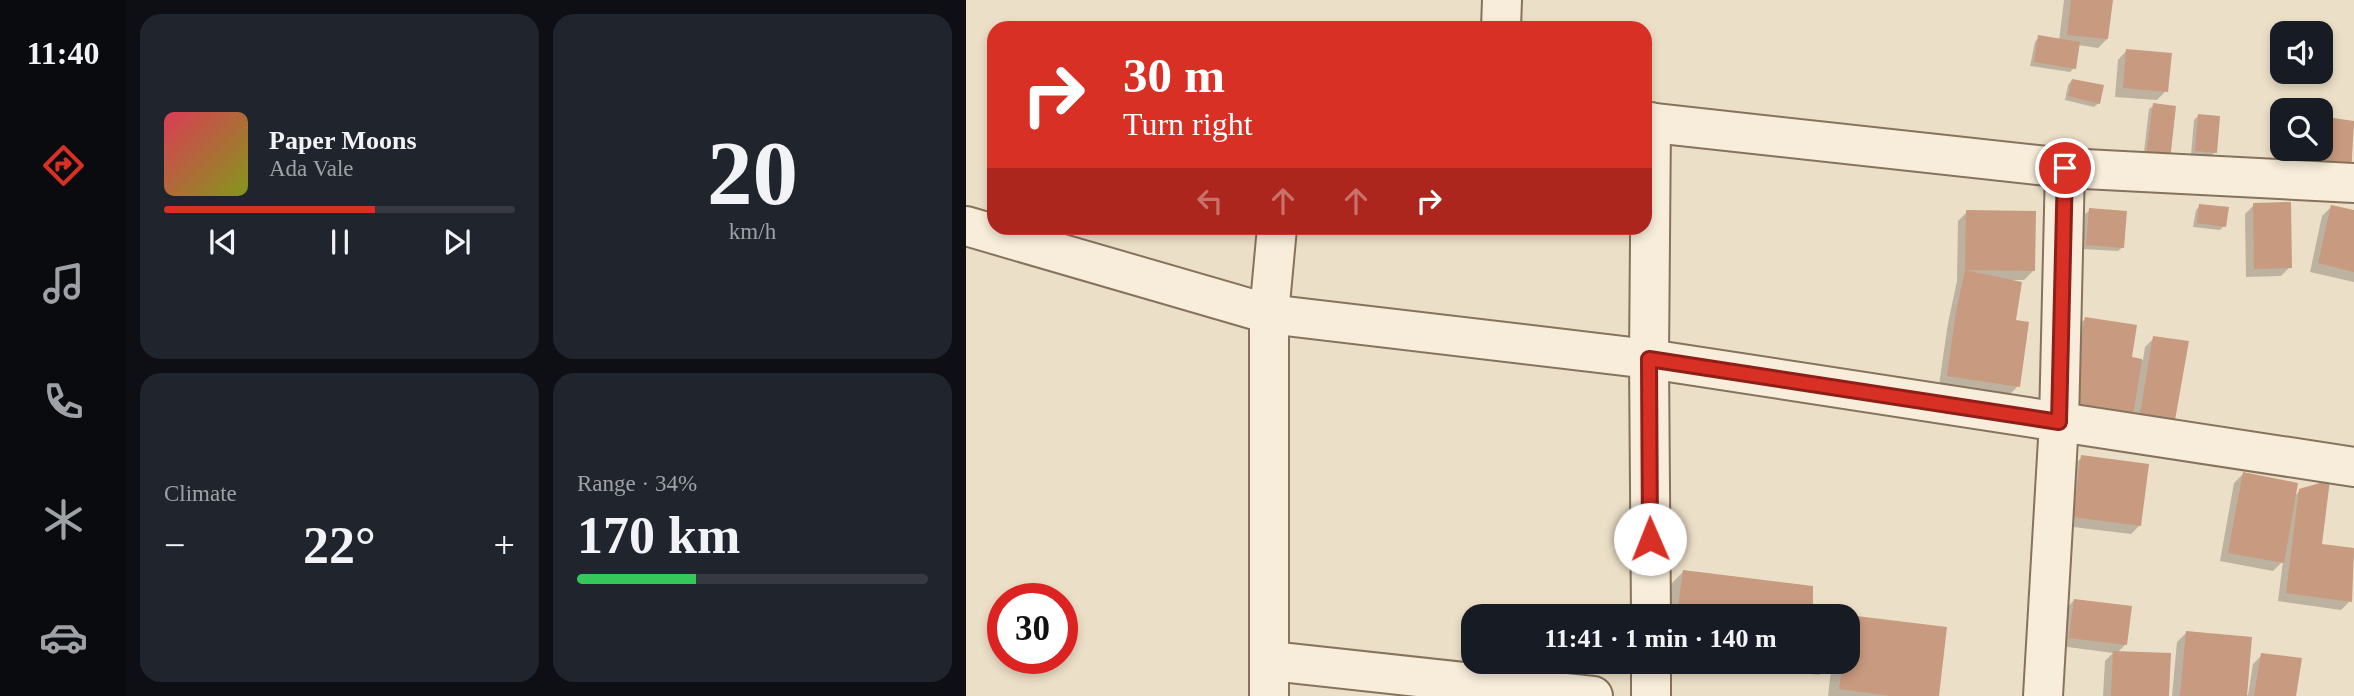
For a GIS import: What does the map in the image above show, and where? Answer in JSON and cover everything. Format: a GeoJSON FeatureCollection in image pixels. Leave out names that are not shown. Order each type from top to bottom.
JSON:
{"type":"FeatureCollection","features":[{"type":"Feature","properties":{"kind":"street"},"geometry":{"type":"LineString","coordinates":[[1501,21],[1502,0]]}},
{"type":"Feature","properties":{"kind":"street"},"geometry":{"type":"LineString","coordinates":[[1652,122],[2065,168],[2354,183]]}},
{"type":"Feature","properties":{"kind":"street"},"geometry":{"type":"LineString","coordinates":[[2043,696],[2059,422],[2065,168]]}},
{"type":"Feature","properties":{"kind":"street"},"geometry":{"type":"LineString","coordinates":[[966,226],[987,232]]}},
{"type":"Feature","properties":{"kind":"street"},"geometry":{"type":"LineString","coordinates":[[997,235],[1269,314],[1649,359],[2354,467]]}},
{"type":"Feature","properties":{"kind":"street"},"geometry":{"type":"LineString","coordinates":[[1276,235],[1269,314],[1269,679],[1593,696]]}},
{"type":"Feature","properties":{"kind":"street"},"geometry":{"type":"LineString","coordinates":[[1648,235],[1651,604]]}},
{"type":"Feature","properties":{"kind":"street"},"geometry":{"type":"LineString","coordinates":[[1651,674],[1651,696]]}},
{"type":"Feature","properties":{"kind":"building"},"geometry":{"type":"Polygon","coordinates":[[[2071,0],[2113,0],[2108,39],[2067,35],[2071,0]]]}},
{"type":"Feature","properties":{"kind":"building"},"geometry":{"type":"Polygon","coordinates":[[[2038,35],[2080,42],[2076,69],[2034,62],[2038,35]]]}},
{"type":"Feature","properties":{"kind":"building"},"geometry":{"type":"Polygon","coordinates":[[[2126,49],[2172,53],[2168,92],[2123,88],[2126,49]]]}},
{"type":"Feature","properties":{"kind":"building"},"geometry":{"type":"Polygon","coordinates":[[[2072,79],[2104,85],[2100,104],[2068,96],[2072,79]]]}},
{"type":"Feature","properties":{"kind":"building"},"geometry":{"type":"Polygon","coordinates":[[[2153,103],[2176,106],[2170,160],[2146,157],[2153,103]]]}},
{"type":"Feature","properties":{"kind":"building"},"geometry":{"type":"Polygon","coordinates":[[[2198,114],[2220,116],[2217,153],[2195,151],[2198,114]]]}},
{"type":"Feature","properties":{"kind":"building"},"geometry":{"type":"Polygon","coordinates":[[[2333,118],[2354,121],[2351,175],[2301,169],[2302,161],[2333,161],[2333,118]]]}},
{"type":"Feature","properties":{"kind":"building"},"geometry":{"type":"Polygon","coordinates":[[[2291,202],[2292,268],[2254,269],[2253,203],[2291,202]]]}},
{"type":"Feature","properties":{"kind":"building"},"geometry":{"type":"Polygon","coordinates":[[[2199,204],[2229,207],[2226,227],[2197,223],[2199,204]]]}},
{"type":"Feature","properties":{"kind":"building"},"geometry":{"type":"Polygon","coordinates":[[[2331,205],[2354,210],[2354,272],[2318,263],[2331,205]]]}},
{"type":"Feature","properties":{"kind":"building"},"geometry":{"type":"Polygon","coordinates":[[[2089,208],[2127,211],[2124,248],[2086,245],[2089,208]]]}},
{"type":"Feature","properties":{"kind":"building"},"geometry":{"type":"Polygon","coordinates":[[[1966,210],[2036,211],[2035,271],[1965,270],[1966,210]]]}},
{"type":"Feature","properties":{"kind":"building"},"geometry":{"type":"Polygon","coordinates":[[[1965,270],[2022,282],[2016,320],[2029,322],[2020,387],[1947,376],[1965,270]]]}},
{"type":"Feature","properties":{"kind":"building"},"geometry":{"type":"Polygon","coordinates":[[[2085,317],[2137,325],[2132,357],[2142,359],[2133,416],[2064,405],[2085,317]]]}},
{"type":"Feature","properties":{"kind":"building"},"geometry":{"type":"Polygon","coordinates":[[[2153,336],[2189,341],[2175,420],[2140,414],[2153,336]]]}},
{"type":"Feature","properties":{"kind":"building"},"geometry":{"type":"Polygon","coordinates":[[[2081,455],[2149,464],[2141,526],[2073,517],[2081,455]]]}},
{"type":"Feature","properties":{"kind":"building"},"geometry":{"type":"Polygon","coordinates":[[[2243,472],[2298,483],[2284,563],[2228,553],[2243,472]]]}},
{"type":"Feature","properties":{"kind":"building"},"geometry":{"type":"Polygon","coordinates":[[[2330,480],[2322,544],[2354,548],[2352,602],[2286,593],[2299,489],[2330,480]]]}},
{"type":"Feature","properties":{"kind":"building"},"geometry":{"type":"Polygon","coordinates":[[[1683,570],[1813,586],[1813,604],[1679,604],[1683,570]]]}},
{"type":"Feature","properties":{"kind":"building"},"geometry":{"type":"Polygon","coordinates":[[[2074,599],[2132,606],[2127,645],[2069,638],[2074,599]]]}},
{"type":"Feature","properties":{"kind":"building"},"geometry":{"type":"Polygon","coordinates":[[[1860,616],[1947,627],[1939,696],[1891,696],[1839,689],[1841,674],[1860,674],[1860,616]]]}},
{"type":"Feature","properties":{"kind":"building"},"geometry":{"type":"Polygon","coordinates":[[[2186,631],[2252,637],[2247,696],[2180,696],[2186,631]]]}},
{"type":"Feature","properties":{"kind":"building"},"geometry":{"type":"Polygon","coordinates":[[[2113,651],[2171,653],[2169,696],[2111,696],[2113,651]]]}},
{"type":"Feature","properties":{"kind":"building"},"geometry":{"type":"Polygon","coordinates":[[[2261,653],[2302,658],[2296,696],[2254,696],[2261,653]]]}},
{"type":"Feature","properties":{"kind":"route"},"geometry":{"type":"LineString","coordinates":[[1650,539],[1649,359],[2059,422],[2065,168]]}}]}
